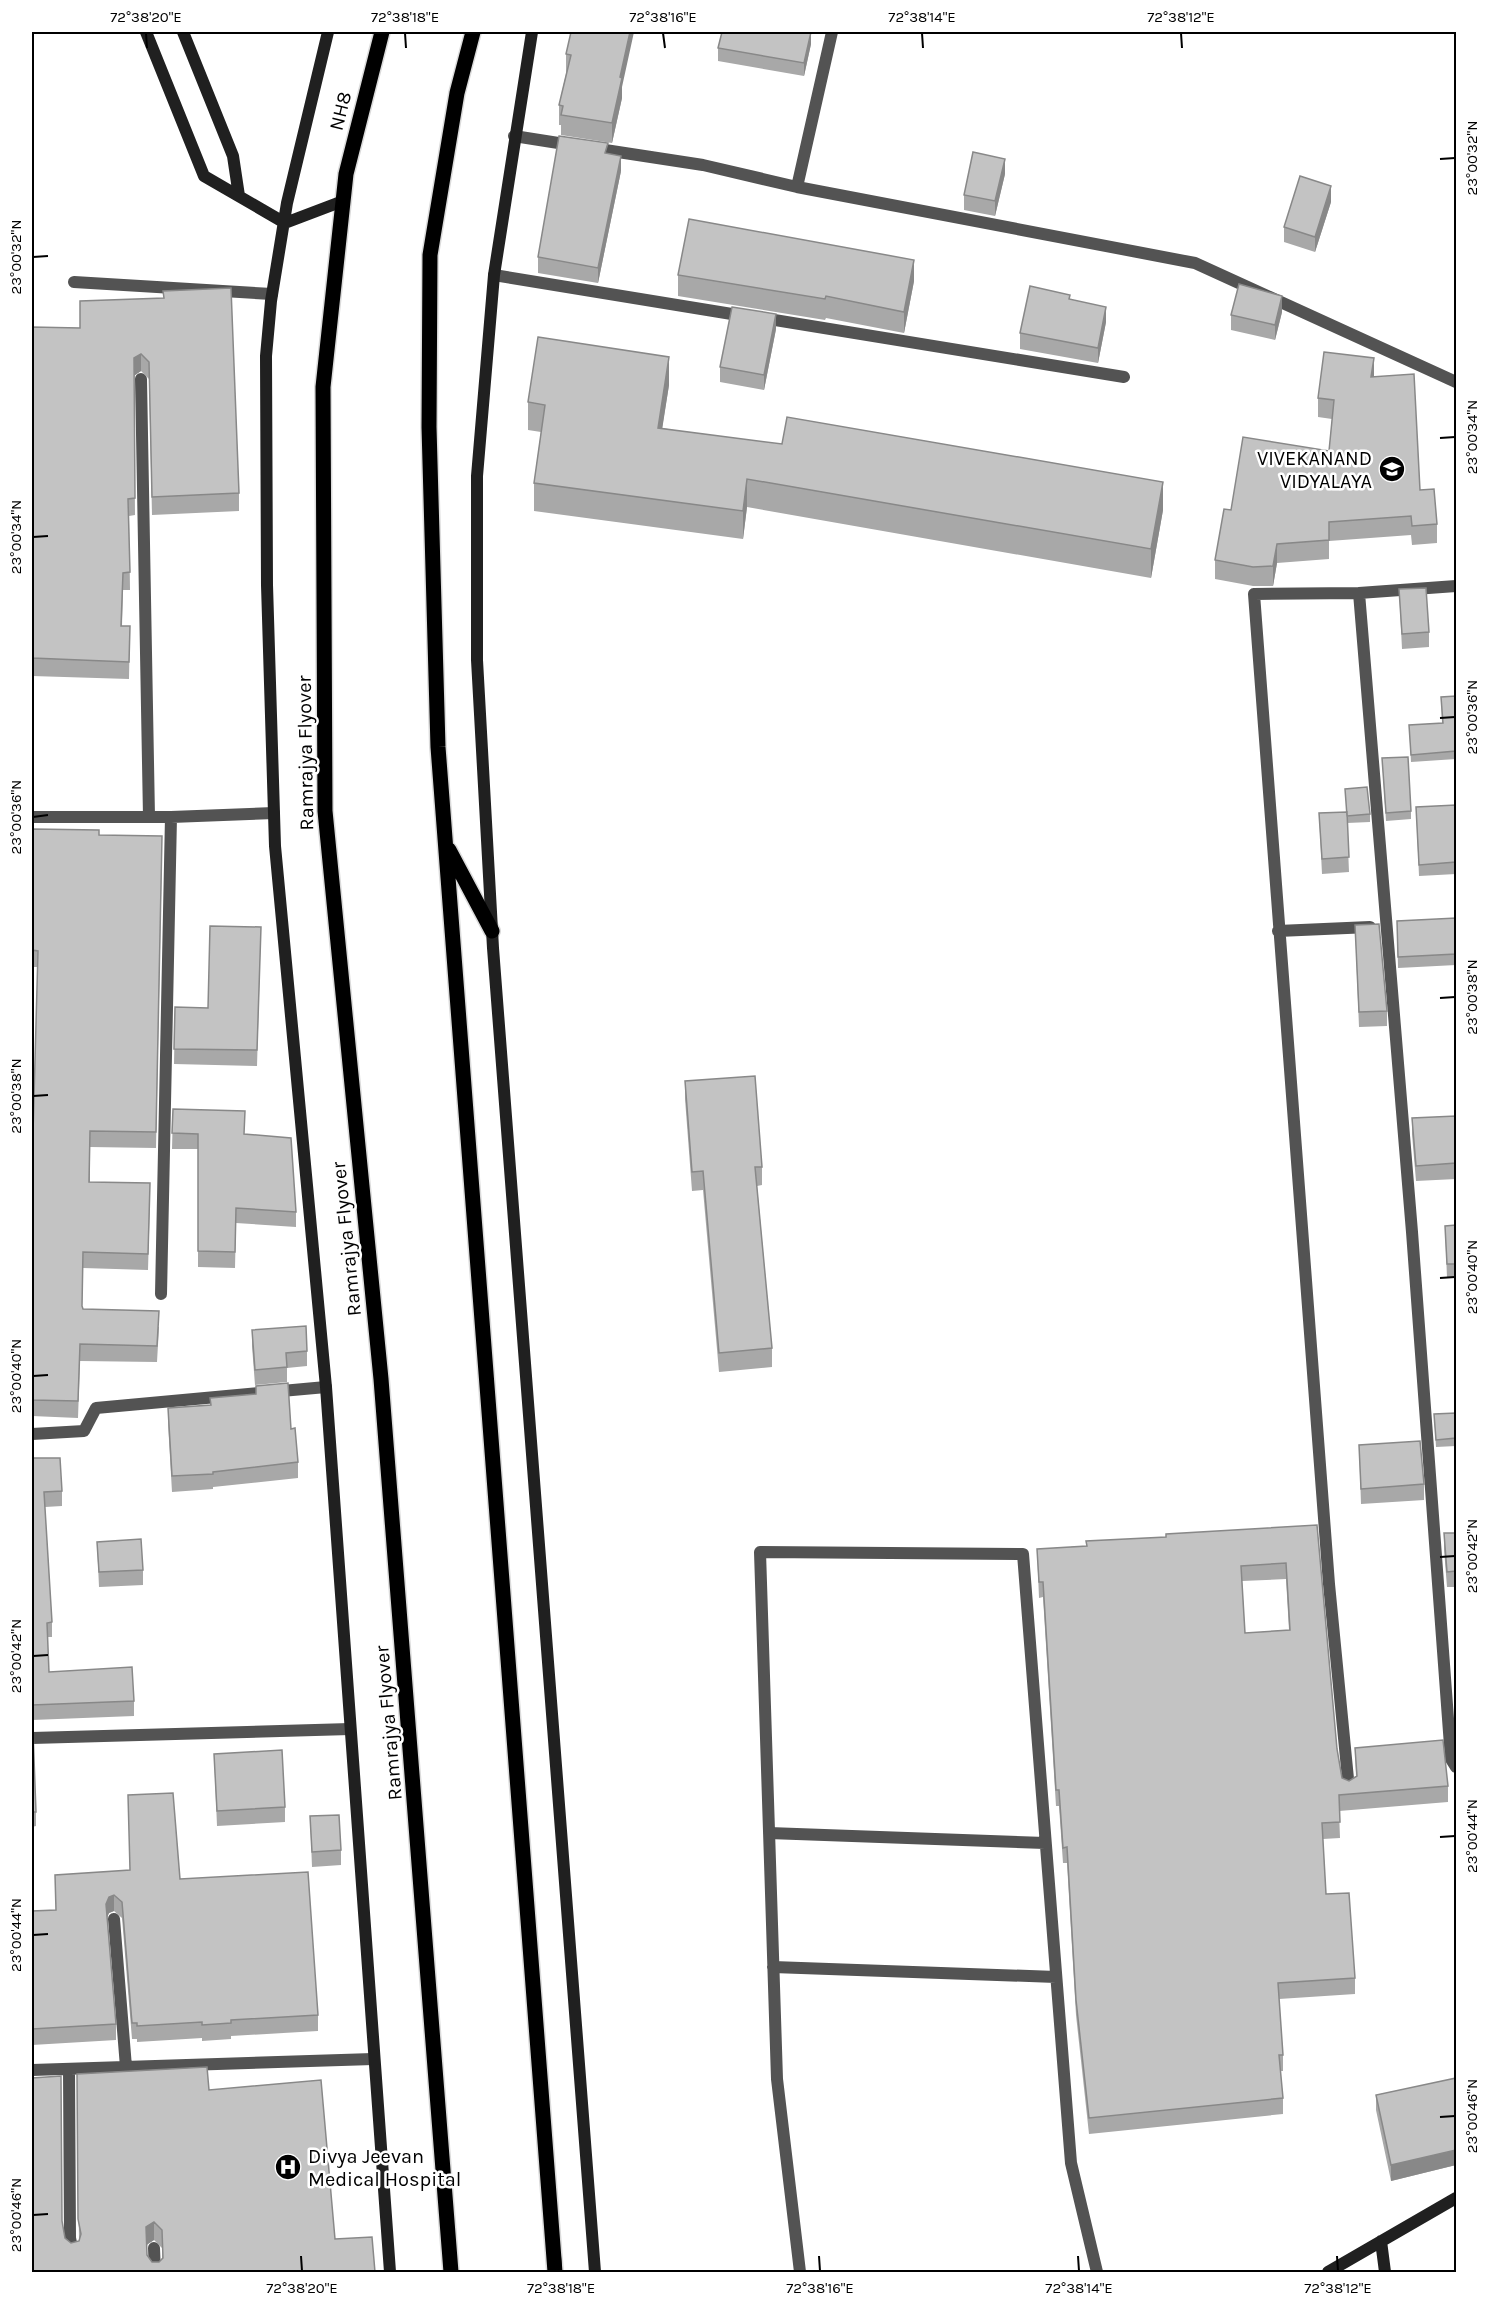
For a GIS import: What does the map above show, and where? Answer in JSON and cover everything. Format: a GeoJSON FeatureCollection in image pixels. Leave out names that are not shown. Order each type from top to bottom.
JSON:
{"type":"FeatureCollection","features":[{"type":"Feature","properties":{"kind":"main road","name":"NH8"},"geometry":{"type":"LineString","coordinates":[[343,201],[346,174],[382,32]]}},
{"type":"Feature","properties":{"kind":"main road"},"geometry":{"type":"LineString","coordinates":[[473,32],[457,93],[430,255],[429,439],[438,747],[555,2272]]}},
{"type":"Feature","properties":{"kind":"main road","name":"Ramrajya Flyover"},"geometry":{"type":"LineString","coordinates":[[343,201],[323,387],[325,811],[381,1379],[451,2272]]}},
{"type":"Feature","properties":{"kind":"main road"},"geometry":{"type":"LineString","coordinates":[[446,844],[492,931]]}},
{"type":"Feature","properties":{"kind":"street"},"geometry":{"type":"LineString","coordinates":[[146,32],[204,176],[285,223]]}},
{"type":"Feature","properties":{"kind":"street"},"geometry":{"type":"LineString","coordinates":[[183,32],[233,156],[238,196]]}},
{"type":"Feature","properties":{"kind":"street"},"geometry":{"type":"LineString","coordinates":[[328,32],[286,203],[285,223],[272,298],[266,356],[267,585],[274,813],[326,1387],[390,2272]]}},
{"type":"Feature","properties":{"kind":"street"},"geometry":{"type":"LineString","coordinates":[[532,32],[494,275],[477,476],[477,660],[492,931],[595,2272]]}},
{"type":"Feature","properties":{"kind":"street"},"geometry":{"type":"LineString","coordinates":[[797,187],[832,32]]}},
{"type":"Feature","properties":{"kind":"street"},"geometry":{"type":"LineString","coordinates":[[514,136],[703,165],[797,187],[1195,263],[1456,382]]}},
{"type":"Feature","properties":{"kind":"street"},"geometry":{"type":"LineString","coordinates":[[285,223],[343,201]]}},
{"type":"Feature","properties":{"kind":"street"},"geometry":{"type":"LineString","coordinates":[[494,275],[1124,377]]}},
{"type":"Feature","properties":{"kind":"street"},"geometry":{"type":"LineString","coordinates":[[74,282],[272,298]]}},
{"type":"Feature","properties":{"kind":"street"},"geometry":{"type":"LineString","coordinates":[[141,379],[149,818]]}},
{"type":"Feature","properties":{"kind":"street"},"geometry":{"type":"LineString","coordinates":[[1349,1790],[1330,1596],[1254,594],[1359,593],[1456,586]]}},
{"type":"Feature","properties":{"kind":"street"},"geometry":{"type":"LineString","coordinates":[[1359,593],[1393,925],[1451,1759],[1456,1767]]}},
{"type":"Feature","properties":{"kind":"street"},"geometry":{"type":"LineString","coordinates":[[32,816],[149,818],[274,813]]}},
{"type":"Feature","properties":{"kind":"street"},"geometry":{"type":"LineString","coordinates":[[161,1294],[171,817]]}},
{"type":"Feature","properties":{"kind":"street"},"geometry":{"type":"LineString","coordinates":[[1278,931],[1393,925]]}},
{"type":"Feature","properties":{"kind":"street"},"geometry":{"type":"LineString","coordinates":[[32,1434],[84,1431],[96,1408],[326,1387]]}},
{"type":"Feature","properties":{"kind":"street"},"geometry":{"type":"LineString","coordinates":[[800,2272],[777,2079],[760,1552],[1023,1554],[1071,2163],[1097,2272]]}},
{"type":"Feature","properties":{"kind":"street"},"geometry":{"type":"LineString","coordinates":[[32,1738],[350,1729]]}},
{"type":"Feature","properties":{"kind":"street"},"geometry":{"type":"LineString","coordinates":[[769,1833],[1045,1843]]}},
{"type":"Feature","properties":{"kind":"street"},"geometry":{"type":"LineString","coordinates":[[114,1919],[126,2067]]}},
{"type":"Feature","properties":{"kind":"street"},"geometry":{"type":"LineString","coordinates":[[773,1967],[1056,1977]]}},
{"type":"Feature","properties":{"kind":"street"},"geometry":{"type":"LineString","coordinates":[[32,2070],[373,2059]]}},
{"type":"Feature","properties":{"kind":"street"},"geometry":{"type":"LineString","coordinates":[[69,2070],[70,2238],[73,2253]]}},
{"type":"Feature","properties":{"kind":"street"},"geometry":{"type":"LineString","coordinates":[[1328,2272],[1456,2198]]}},
{"type":"Feature","properties":{"kind":"street"},"geometry":{"type":"LineString","coordinates":[[1381,2241],[1385,2272]]}},
{"type":"Feature","properties":{"kind":"street"},"geometry":{"type":"LineString","coordinates":[[154,2248],[155,2272]]}},
{"type":"Feature","properties":{"kind":"building"},"geometry":{"type":"Polygon","coordinates":[[[571,32],[630,32],[612,123],[561,115],[563,106],[559,105],[571,55],[566,54],[571,32]]]}},
{"type":"Feature","properties":{"kind":"building"},"geometry":{"type":"Polygon","coordinates":[[[722,32],[811,32],[804,63],[718,48],[722,32]]]}},
{"type":"Feature","properties":{"kind":"building"},"geometry":{"type":"Polygon","coordinates":[[[559,136],[608,143],[605,153],[621,156],[598,268],[538,257],[559,136]]]}},
{"type":"Feature","properties":{"kind":"building"},"geometry":{"type":"Polygon","coordinates":[[[973,152],[1005,159],[995,201],[964,195],[973,152]]]}},
{"type":"Feature","properties":{"kind":"building"},"geometry":{"type":"Polygon","coordinates":[[[1300,176],[1331,186],[1315,237],[1284,227],[1300,176]]]}},
{"type":"Feature","properties":{"kind":"building"},"geometry":{"type":"Polygon","coordinates":[[[689,219],[914,260],[904,312],[826,296],[825,299],[678,275],[689,219]]]}},
{"type":"Feature","properties":{"kind":"building"},"geometry":{"type":"Polygon","coordinates":[[[1239,284],[1282,296],[1275,325],[1231,315],[1239,284]]]}},
{"type":"Feature","properties":{"kind":"building"},"geometry":{"type":"Polygon","coordinates":[[[1030,286],[1070,295],[1069,299],[1106,307],[1098,348],[1020,333],[1030,286]]]}},
{"type":"Feature","properties":{"kind":"building"},"geometry":{"type":"Polygon","coordinates":[[[231,288],[239,493],[152,497],[149,362],[141,354],[134,358],[135,498],[128,499],[130,572],[123,573],[121,626],[130,626],[129,662],[32,658],[32,327],[80,328],[80,301],[164,298],[163,291],[231,288]]]}},
{"type":"Feature","properties":{"kind":"building"},"geometry":{"type":"Polygon","coordinates":[[[732,307],[776,314],[764,375],[720,367],[732,307]]]}},
{"type":"Feature","properties":{"kind":"building"},"geometry":{"type":"Polygon","coordinates":[[[538,337],[669,357],[658,428],[782,444],[787,417],[1163,482],[1151,549],[747,479],[743,511],[534,483],[545,405],[528,402],[538,337]]]}},
{"type":"Feature","properties":{"kind":"building"},"geometry":{"type":"Polygon","coordinates":[[[1324,352],[1374,358],[1371,377],[1414,374],[1420,490],[1434,489],[1437,524],[1412,526],[1411,516],[1329,522],[1329,540],[1277,544],[1273,566],[1253,567],[1215,560],[1224,509],[1231,510],[1243,437],[1329,451],[1334,400],[1318,398],[1324,352]]]}},
{"type":"Feature","properties":{"kind":"building"},"geometry":{"type":"Polygon","coordinates":[[[1426,588],[1429,632],[1402,634],[1399,589],[1426,588]]]}},
{"type":"Feature","properties":{"kind":"building"},"geometry":{"type":"Polygon","coordinates":[[[1456,696],[1456,751],[1411,755],[1409,725],[1443,723],[1441,697],[1456,696]]]}},
{"type":"Feature","properties":{"kind":"building"},"geometry":{"type":"Polygon","coordinates":[[[1408,757],[1411,811],[1386,813],[1382,758],[1408,757]]]}},
{"type":"Feature","properties":{"kind":"building"},"geometry":{"type":"Polygon","coordinates":[[[1367,787],[1370,814],[1347,816],[1345,789],[1367,787]]]}},
{"type":"Feature","properties":{"kind":"building"},"geometry":{"type":"Polygon","coordinates":[[[1456,805],[1456,862],[1419,865],[1416,807],[1456,805]]]}},
{"type":"Feature","properties":{"kind":"building"},"geometry":{"type":"Polygon","coordinates":[[[1347,812],[1349,857],[1322,859],[1319,813],[1347,812]]]}},
{"type":"Feature","properties":{"kind":"building"},"geometry":{"type":"Polygon","coordinates":[[[32,829],[99,830],[99,835],[162,836],[156,1132],[90,1131],[89,1182],[150,1183],[148,1254],[83,1252],[82,1306],[83,1309],[159,1311],[157,1346],[80,1344],[78,1401],[32,1400],[32,1133],[38,951],[32,950],[32,829]]]}},
{"type":"Feature","properties":{"kind":"building"},"geometry":{"type":"Polygon","coordinates":[[[1456,918],[1456,954],[1398,957],[1397,921],[1456,918]]]}},
{"type":"Feature","properties":{"kind":"building"},"geometry":{"type":"Polygon","coordinates":[[[1379,924],[1387,1011],[1359,1012],[1355,925],[1379,924]]]}},
{"type":"Feature","properties":{"kind":"building"},"geometry":{"type":"Polygon","coordinates":[[[210,926],[261,927],[257,1050],[174,1049],[175,1007],[208,1008],[210,926]]]}},
{"type":"Feature","properties":{"kind":"building"},"geometry":{"type":"Polygon","coordinates":[[[755,1076],[762,1167],[755,1167],[772,1348],[719,1353],[703,1171],[692,1172],[685,1081],[755,1076]]]}},
{"type":"Feature","properties":{"kind":"building"},"geometry":{"type":"Polygon","coordinates":[[[173,1109],[245,1111],[244,1134],[291,1138],[296,1212],[236,1208],[235,1252],[198,1251],[198,1134],[172,1133],[173,1109]]]}},
{"type":"Feature","properties":{"kind":"building"},"geometry":{"type":"Polygon","coordinates":[[[1456,1116],[1456,1163],[1416,1166],[1412,1118],[1456,1116]]]}},
{"type":"Feature","properties":{"kind":"building"},"geometry":{"type":"Polygon","coordinates":[[[1456,1225],[1456,1264],[1447,1264],[1445,1226],[1456,1225]]]}},
{"type":"Feature","properties":{"kind":"building"},"geometry":{"type":"Polygon","coordinates":[[[306,1326],[307,1351],[286,1353],[287,1367],[255,1370],[252,1330],[306,1326]]]}},
{"type":"Feature","properties":{"kind":"building"},"geometry":{"type":"Polygon","coordinates":[[[288,1383],[291,1429],[295,1428],[298,1462],[213,1472],[213,1474],[172,1476],[168,1408],[211,1405],[210,1398],[256,1394],[256,1386],[288,1383]]]}},
{"type":"Feature","properties":{"kind":"building"},"geometry":{"type":"Polygon","coordinates":[[[1456,1413],[1456,1438],[1436,1440],[1434,1414],[1456,1413]]]}},
{"type":"Feature","properties":{"kind":"building"},"geometry":{"type":"Polygon","coordinates":[[[1420,1441],[1424,1484],[1361,1489],[1359,1445],[1420,1441]]]}},
{"type":"Feature","properties":{"kind":"building"},"geometry":{"type":"Polygon","coordinates":[[[32,1458],[60,1458],[62,1491],[44,1492],[52,1622],[47,1623],[49,1672],[132,1667],[134,1701],[32,1705],[32,1458]]]}},
{"type":"Feature","properties":{"kind":"building"},"geometry":{"type":"Polygon","coordinates":[[[1317,1525],[1337,1749],[1342,1778],[1349,1781],[1357,1776],[1355,1748],[1443,1740],[1448,1786],[1339,1795],[1340,1822],[1322,1823],[1326,1894],[1349,1893],[1355,1978],[1278,1983],[1283,2055],[1279,2055],[1283,2098],[1089,2118],[1076,2000],[1067,1847],[1063,1848],[1059,1790],[1056,1790],[1043,1582],[1039,1582],[1037,1549],[1087,1546],[1086,1541],[1166,1537],[1166,1534],[1317,1525]],[[1286,1563],[1241,1566],[1245,1633],[1290,1630],[1286,1563]]]}},
{"type":"Feature","properties":{"kind":"building"},"geometry":{"type":"Polygon","coordinates":[[[1444,1533],[1456,1533],[1456,1571],[1447,1572],[1444,1533]]]}},
{"type":"Feature","properties":{"kind":"building"},"geometry":{"type":"Polygon","coordinates":[[[141,1539],[143,1570],[99,1572],[97,1542],[141,1539]]]}},
{"type":"Feature","properties":{"kind":"building"},"geometry":{"type":"Polygon","coordinates":[[[33,1731],[36,1812],[32,1812],[33,1731]]]}},
{"type":"Feature","properties":{"kind":"building"},"geometry":{"type":"Polygon","coordinates":[[[282,1750],[285,1807],[217,1811],[214,1754],[282,1750]]]}},
{"type":"Feature","properties":{"kind":"building"},"geometry":{"type":"Polygon","coordinates":[[[173,1793],[180,1879],[308,1872],[318,2015],[231,2020],[231,2023],[202,2025],[202,2022],[137,2026],[137,2023],[132,2023],[122,1902],[114,1895],[109,1897],[106,1904],[116,2024],[32,2029],[32,1911],[56,1910],[55,1875],[130,1870],[128,1795],[173,1793]]]}},
{"type":"Feature","properties":{"kind":"building"},"geometry":{"type":"Polygon","coordinates":[[[339,1815],[341,1850],[312,1852],[310,1816],[339,1815]]]}},
{"type":"Feature","properties":{"kind":"building"},"geometry":{"type":"Polygon","coordinates":[[[207,2067],[209,2090],[321,2080],[335,2239],[372,2237],[375,2272],[32,2272],[32,2078],[61,2076],[62,2221],[65,2238],[71,2243],[79,2241],[81,2234],[78,2219],[77,2074],[207,2067]],[[154,2222],[146,2227],[147,2255],[152,2262],[159,2262],[163,2258],[162,2230],[154,2222]]]}},
{"type":"Feature","properties":{"kind":"building"},"geometry":{"type":"Polygon","coordinates":[[[1456,2078],[1456,2150],[1391,2165],[1376,2095],[1456,2078]]]}},
{"type":"Feature","properties":{"kind":"place","name":"VIVEKANAND VIDYALAYA"},"geometry":{"type":"Point","coordinates":[1392,469]}},
{"type":"Feature","properties":{"kind":"place","name":"Divya Jeevan Medical Hospital"},"geometry":{"type":"Point","coordinates":[288,2167]}}]}
